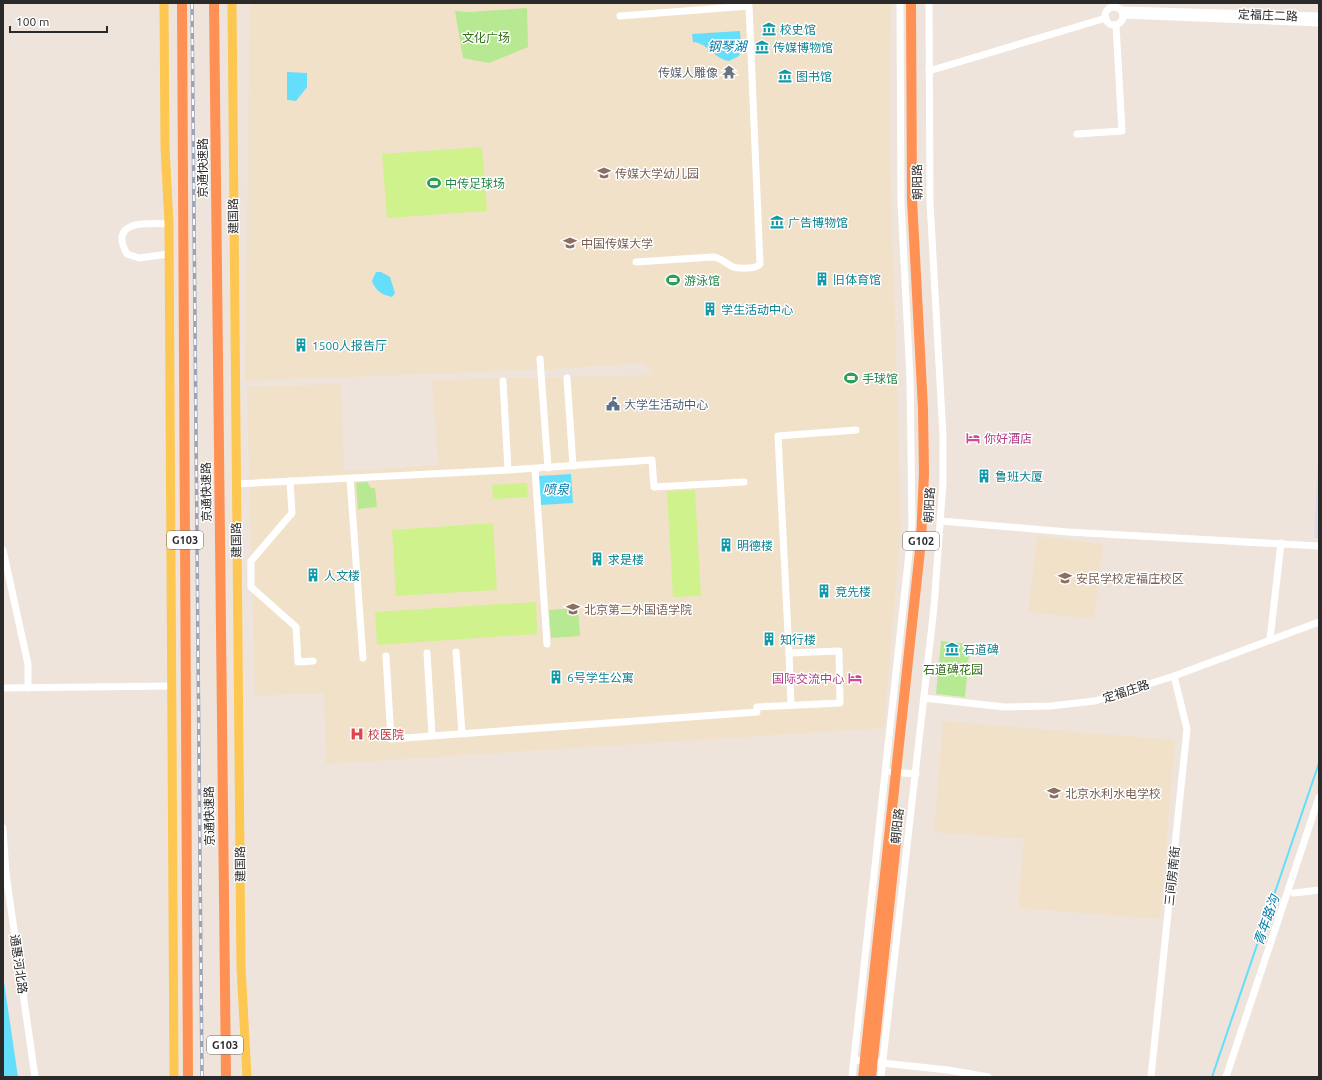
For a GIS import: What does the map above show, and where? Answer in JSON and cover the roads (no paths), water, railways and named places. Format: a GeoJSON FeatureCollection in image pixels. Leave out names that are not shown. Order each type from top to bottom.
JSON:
{"type":"FeatureCollection","features":[{"type":"Feature","properties":{"kind":"highway","name":"京通快速路"},"geometry":{"type":"LineString","coordinates":[[182,3],[188,1077]]}},
{"type":"Feature","properties":{"kind":"highway","name":"京通快速路"},"geometry":{"type":"LineString","coordinates":[[214,3],[224,1014],[226,1077]]}},
{"type":"Feature","properties":{"kind":"highway","name":"朝阳路"},"geometry":{"type":"LineString","coordinates":[[900,773],[916,605],[924,473],[923,408],[912,199],[911,3]]}},
{"type":"Feature","properties":{"kind":"highway","name":"朝阳路"},"geometry":{"type":"LineString","coordinates":[[863,1077],[868,1061],[900,773],[925,574],[931,473],[930,409],[919,199],[918,3]]}},
{"type":"Feature","properties":{"kind":"highway"},"geometry":{"type":"LineString","coordinates":[[224,1014],[231,1077]]}},
{"type":"Feature","properties":{"kind":"highway","name":"朝阳路"},"geometry":{"type":"LineString","coordinates":[[868,1061],[871,1077]]}},
{"type":"Feature","properties":{"kind":"main road"},"geometry":{"type":"LineString","coordinates":[[164,3],[165,146],[169,224],[174,1077]]}},
{"type":"Feature","properties":{"kind":"main road","name":"建国路"},"geometry":{"type":"LineString","coordinates":[[232,3],[241,967],[248,1077]]}},
{"type":"Feature","properties":{"kind":"street","name":"朝阳路"},"geometry":{"type":"LineString","coordinates":[[881,1077],[868,1061],[886,772],[911,540],[913,489],[910,378],[901,203],[900,3]]}},
{"type":"Feature","properties":{"kind":"street","name":"朝阳路"},"geometry":{"type":"LineString","coordinates":[[852,1077],[868,1061],[916,774],[941,521],[943,436],[930,202],[929,3]]}},
{"type":"Feature","properties":{"kind":"street"},"geometry":{"type":"LineString","coordinates":[[620,16],[749,6],[760,264],[756,267],[736,268],[720,258],[713,257],[636,262]]}},
{"type":"Feature","properties":{"kind":"street"},"geometry":{"type":"LineString","coordinates":[[1077,134],[1122,131],[1116,25],[1120,22],[1120,9],[1108,9],[1106,18],[1109,23],[1116,25]]}},
{"type":"Feature","properties":{"kind":"street","name":"定福庄二路"},"geometry":{"type":"LineString","coordinates":[[1120,9],[1319,16]]}},
{"type":"Feature","properties":{"kind":"street","name":"定福庄二路"},"geometry":{"type":"LineString","coordinates":[[1120,9],[1319,23]]}},
{"type":"Feature","properties":{"kind":"street"},"geometry":{"type":"LineString","coordinates":[[929,71],[1106,18]]}},
{"type":"Feature","properties":{"kind":"street"},"geometry":{"type":"LineString","coordinates":[[169,224],[134,224],[126,230],[121,237],[121,244],[127,254],[140,258],[169,254]]}},
{"type":"Feature","properties":{"kind":"street"},"geometry":{"type":"LineString","coordinates":[[540,359],[548,468]]}},
{"type":"Feature","properties":{"kind":"street"},"geometry":{"type":"LineString","coordinates":[[567,378],[573,466]]}},
{"type":"Feature","properties":{"kind":"street"},"geometry":{"type":"LineString","coordinates":[[503,381],[508,470]]}},
{"type":"Feature","properties":{"kind":"street"},"geometry":{"type":"LineString","coordinates":[[791,705],[778,436],[856,430]]}},
{"type":"Feature","properties":{"kind":"street"},"geometry":{"type":"LineString","coordinates":[[236,484],[535,469],[652,460],[654,487],[744,482]]}},
{"type":"Feature","properties":{"kind":"street"},"geometry":{"type":"LineString","coordinates":[[535,469],[547,644]]}},
{"type":"Feature","properties":{"kind":"street"},"geometry":{"type":"LineString","coordinates":[[350,479],[362,658]]}},
{"type":"Feature","properties":{"kind":"street"},"geometry":{"type":"LineString","coordinates":[[290,481],[292,513],[251,561],[251,587],[296,627],[298,662],[313,661]]}},
{"type":"Feature","properties":{"kind":"street"},"geometry":{"type":"LineString","coordinates":[[941,521],[1068,532],[1319,546]]}},
{"type":"Feature","properties":{"kind":"street"},"geometry":{"type":"LineString","coordinates":[[1270,639],[1281,543]]}},
{"type":"Feature","properties":{"kind":"street"},"geometry":{"type":"LineString","coordinates":[[3,550],[28,664],[28,688]]}},
{"type":"Feature","properties":{"kind":"street","name":"定福庄路"},"geometry":{"type":"LineString","coordinates":[[924,698],[1004,707],[1050,706],[1095,701],[1174,676],[1319,622]]}},
{"type":"Feature","properties":{"kind":"street"},"geometry":{"type":"LineString","coordinates":[[386,656],[392,739],[757,712],[757,707],[840,703],[839,651],[789,653]]}},
{"type":"Feature","properties":{"kind":"street"},"geometry":{"type":"LineString","coordinates":[[456,652],[462,733]]}},
{"type":"Feature","properties":{"kind":"street"},"geometry":{"type":"LineString","coordinates":[[427,653],[432,735]]}},
{"type":"Feature","properties":{"kind":"street","name":"三间房南街"},"geometry":{"type":"LineString","coordinates":[[1150,1077],[1188,729],[1174,676]]}},
{"type":"Feature","properties":{"kind":"street"},"geometry":{"type":"LineString","coordinates":[[3,688],[172,686]]}},
{"type":"Feature","properties":{"kind":"street"},"geometry":{"type":"LineString","coordinates":[[886,772],[916,774]]}},
{"type":"Feature","properties":{"kind":"street"},"geometry":{"type":"LineString","coordinates":[[1226,1077],[1319,797]]}},
{"type":"Feature","properties":{"kind":"street","name":"通惠河北路"},"geometry":{"type":"LineString","coordinates":[[3,828],[6,874],[35,1077]]}},
{"type":"Feature","properties":{"kind":"street"},"geometry":{"type":"LineString","coordinates":[[1294,893],[1319,890]]}},
{"type":"Feature","properties":{"kind":"street"},"geometry":{"type":"LineString","coordinates":[[868,1061],[988,1077]]}},
{"type":"Feature","properties":{"kind":"water","name":"钢琴湖"},"geometry":{"type":"Polygon","coordinates":[[[740,31],[741,47],[739,56],[729,61],[719,57],[703,45],[693,42],[692,34],[740,31]]]}},
{"type":"Feature","properties":{"kind":"water"},"geometry":{"type":"Polygon","coordinates":[[[287,72],[307,73],[307,87],[296,101],[287,100],[287,72]]]}},
{"type":"Feature","properties":{"kind":"water"},"geometry":{"type":"Polygon","coordinates":[[[376,272],[381,272],[390,277],[395,293],[392,297],[385,295],[375,287],[372,281],[376,272]]]}},
{"type":"Feature","properties":{"kind":"water","name":"喷泉"},"geometry":{"type":"Polygon","coordinates":[[[571,474],[573,503],[541,505],[539,476],[571,474]]]}},
{"type":"Feature","properties":{"kind":"water"},"geometry":{"type":"Polygon","coordinates":[[[3,975],[18,1077],[3,1077],[3,975]]]}},
{"type":"Feature","properties":{"kind":"waterway","name":"青年路沟"},"geometry":{"type":"LineString","coordinates":[[1212,1077],[1319,763]]}},
{"type":"Feature","properties":{"kind":"railway"},"geometry":{"type":"LineString","coordinates":[[192,3],[202,1077]]}},
{"type":"Feature","properties":{"kind":"place","name":"校史馆"},"geometry":{"type":"Point","coordinates":[769,29]}},
{"type":"Feature","properties":{"kind":"place","name":"传媒博物馆"},"geometry":{"type":"Point","coordinates":[762,47]}},
{"type":"Feature","properties":{"kind":"place","name":"传媒人雕像"},"geometry":{"type":"Point","coordinates":[729,72]}},
{"type":"Feature","properties":{"kind":"place","name":"图书馆"},"geometry":{"type":"Point","coordinates":[785,76]}},
{"type":"Feature","properties":{"kind":"place","name":"传媒大学幼儿园"},"geometry":{"type":"Point","coordinates":[604,173]}},
{"type":"Feature","properties":{"kind":"place","name":"中传足球场"},"geometry":{"type":"Point","coordinates":[434,183]}},
{"type":"Feature","properties":{"kind":"place","name":"广告博物馆"},"geometry":{"type":"Point","coordinates":[777,222]}},
{"type":"Feature","properties":{"kind":"place","name":"中国传媒大学"},"geometry":{"type":"Point","coordinates":[570,243]}},
{"type":"Feature","properties":{"kind":"place","name":"旧体育馆"},"geometry":{"type":"Point","coordinates":[822,279]}},
{"type":"Feature","properties":{"kind":"place","name":"游泳馆"},"geometry":{"type":"Point","coordinates":[673,280]}},
{"type":"Feature","properties":{"kind":"place","name":"学生活动中心"},"geometry":{"type":"Point","coordinates":[710,309]}},
{"type":"Feature","properties":{"kind":"place","name":"1500人报告厅"},"geometry":{"type":"Point","coordinates":[301,345]}},
{"type":"Feature","properties":{"kind":"place","name":"手球馆"},"geometry":{"type":"Point","coordinates":[851,378]}},
{"type":"Feature","properties":{"kind":"place","name":"大学生活动中心"},"geometry":{"type":"Point","coordinates":[613,404]}},
{"type":"Feature","properties":{"kind":"place","name":"你好酒店"},"geometry":{"type":"Point","coordinates":[973,438]}},
{"type":"Feature","properties":{"kind":"place","name":"鲁班大厦"},"geometry":{"type":"Point","coordinates":[984,476]}},
{"type":"Feature","properties":{"kind":"place","name":"明德楼"},"geometry":{"type":"Point","coordinates":[726,545]}},
{"type":"Feature","properties":{"kind":"place","name":"求是楼"},"geometry":{"type":"Point","coordinates":[597,559]}},
{"type":"Feature","properties":{"kind":"place","name":"人文楼"},"geometry":{"type":"Point","coordinates":[313,575]}},
{"type":"Feature","properties":{"kind":"place","name":"安民学校定福庄校区"},"geometry":{"type":"Point","coordinates":[1065,578]}},
{"type":"Feature","properties":{"kind":"place","name":"竞先楼"},"geometry":{"type":"Point","coordinates":[824,591]}},
{"type":"Feature","properties":{"kind":"place","name":"北京第二外国语学院"},"geometry":{"type":"Point","coordinates":[573,609]}},
{"type":"Feature","properties":{"kind":"place","name":"知行楼"},"geometry":{"type":"Point","coordinates":[769,639]}},
{"type":"Feature","properties":{"kind":"place","name":"石道碑"},"geometry":{"type":"Point","coordinates":[952,649]}},
{"type":"Feature","properties":{"kind":"place","name":"6号学生公寓"},"geometry":{"type":"Point","coordinates":[556,677]}},
{"type":"Feature","properties":{"kind":"place","name":"国际交流中心"},"geometry":{"type":"Point","coordinates":[855,678]}},
{"type":"Feature","properties":{"kind":"place","name":"校医院"},"geometry":{"type":"Point","coordinates":[357,734]}},
{"type":"Feature","properties":{"kind":"place","name":"北京水利水电学校"},"geometry":{"type":"Point","coordinates":[1054,793]}},
{"type":"Feature","properties":{"kind":"park label","name":"文化广场"},"geometry":{"type":"Point","coordinates":[486,37]}},
{"type":"Feature","properties":{"kind":"park label","name":"石道碑花园"},"geometry":{"type":"Point","coordinates":[953,669]}}]}
